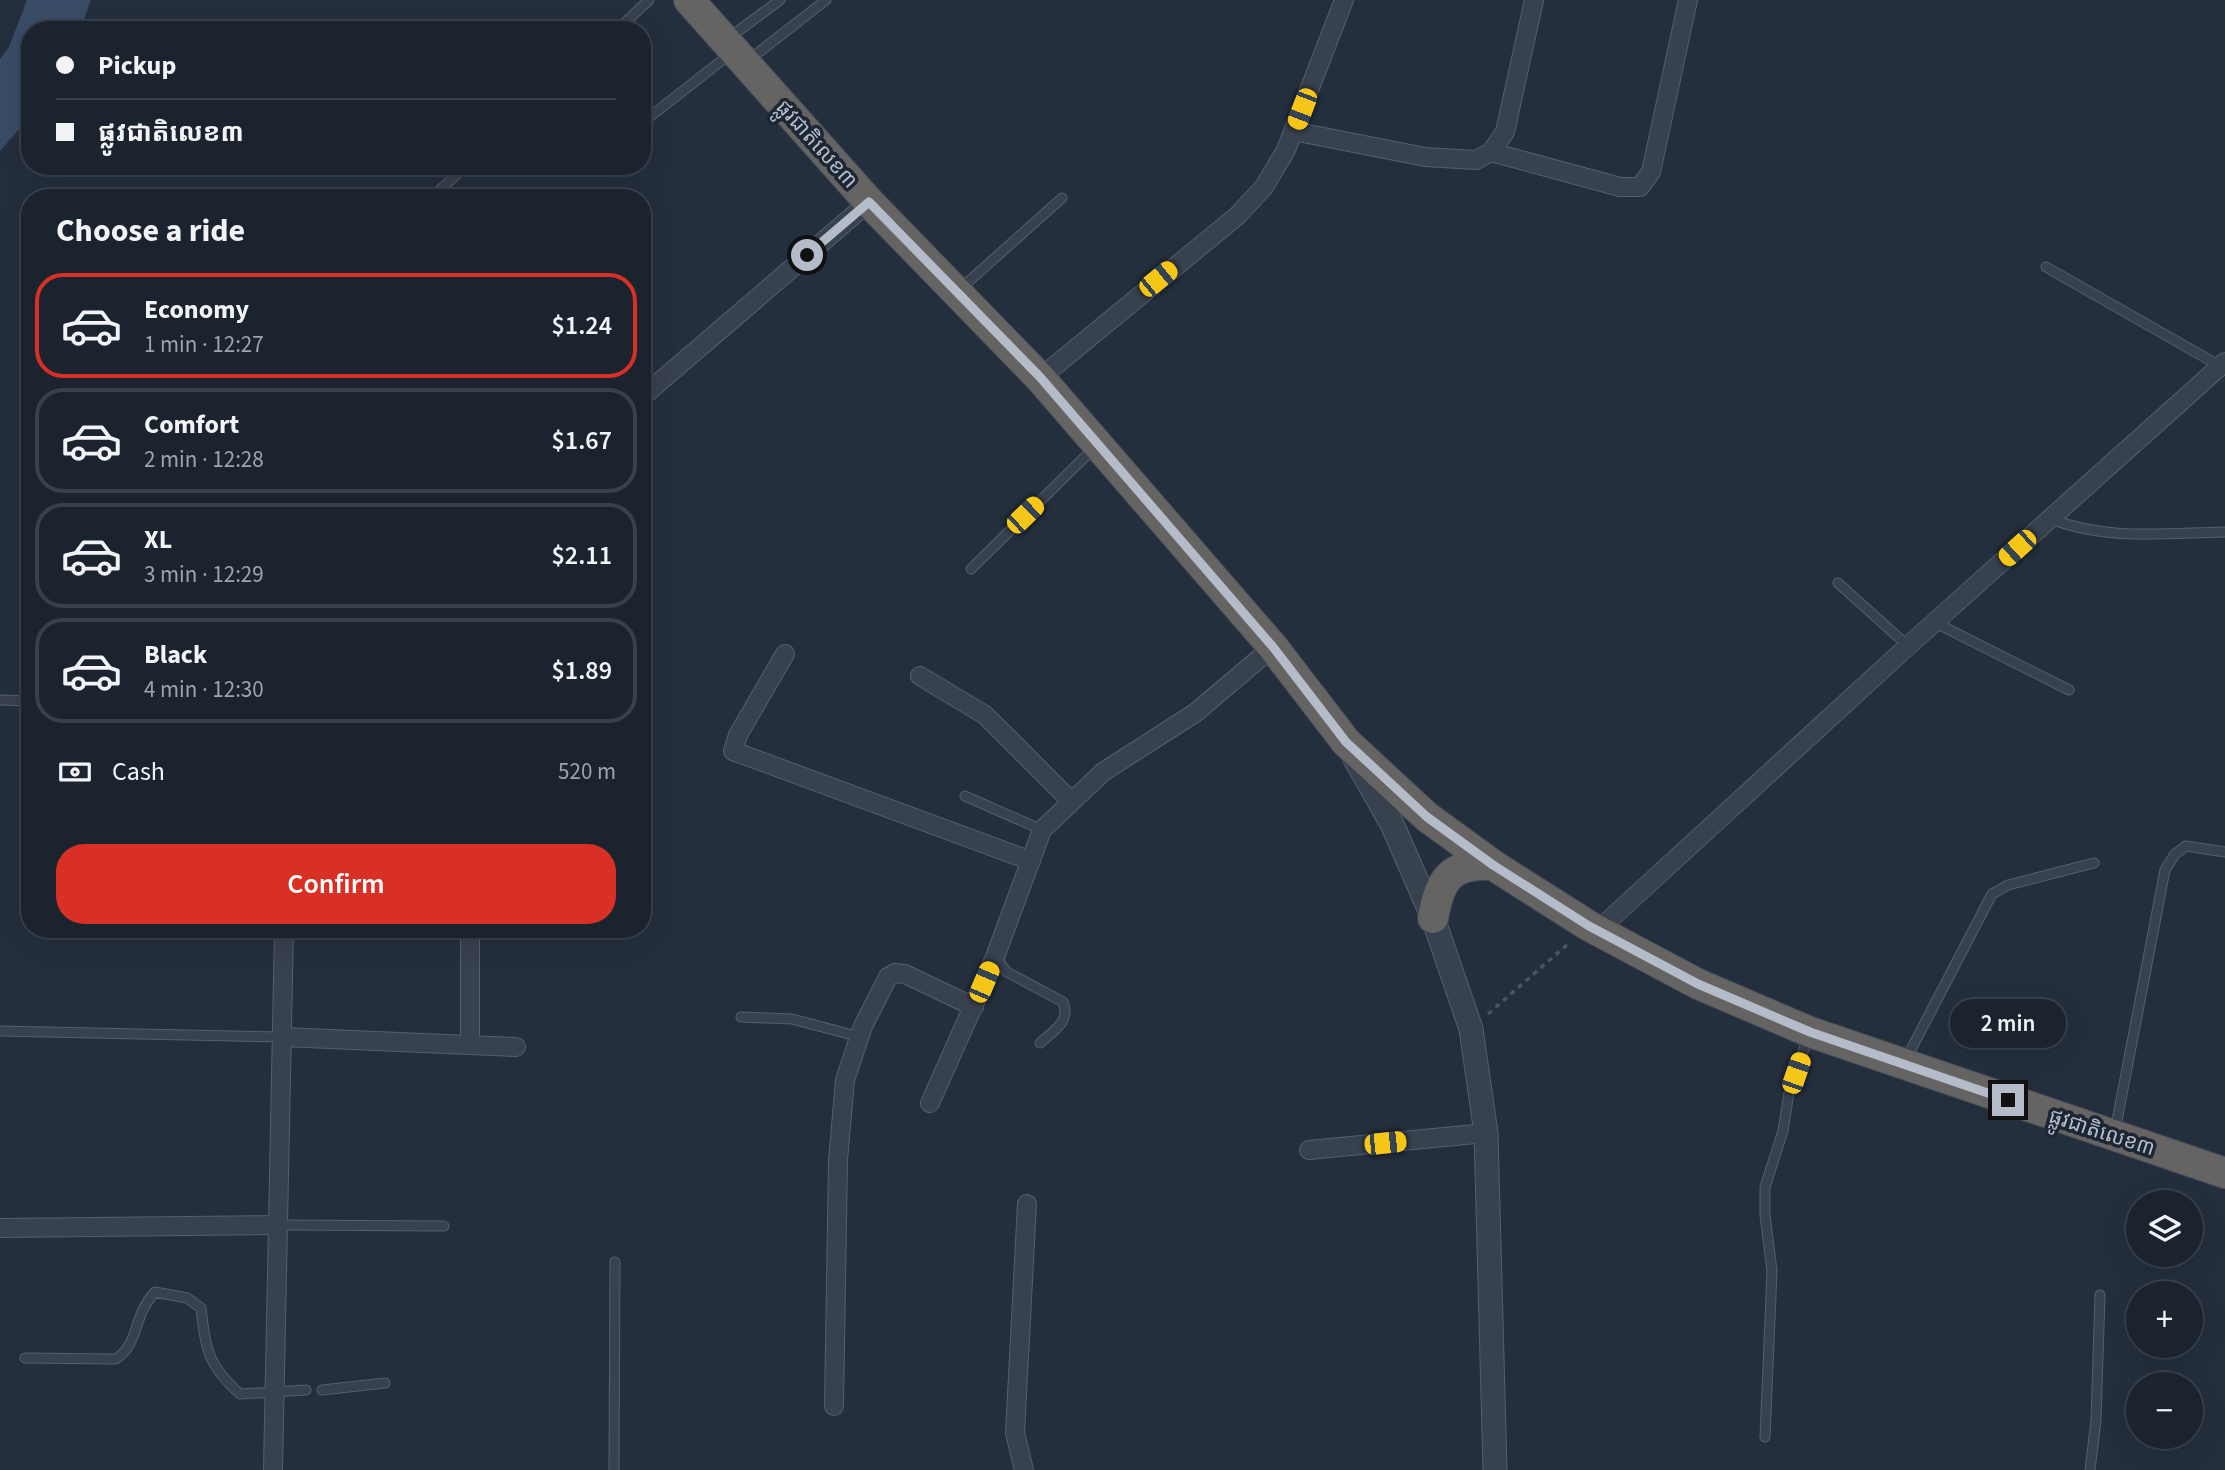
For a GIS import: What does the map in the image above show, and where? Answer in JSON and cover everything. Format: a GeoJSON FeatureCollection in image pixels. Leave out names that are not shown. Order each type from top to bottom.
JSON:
{"type":"FeatureCollection","features":[{"type":"Feature","properties":{"kind":"highway","name":"ផ្លូវជាតិលេខ៣"},"geometry":{"type":"LineString","coordinates":[[689,0],[869,202],[1040,377],[1273,647],[1346,742],[1427,817],[1493,865],[1593,928],[1698,984],[1810,1032],[2225,1173]]}},
{"type":"Feature","properties":{"kind":"highway"},"geometry":{"type":"LineString","coordinates":[[1433,918],[1437,892],[1450,875],[1469,864],[1493,865]]}},
{"type":"Feature","properties":{"kind":"street"},"geometry":{"type":"LineString","coordinates":[[1040,377],[1237,216],[1264,187],[1293,131],[1344,0]]}},
{"type":"Feature","properties":{"kind":"street"},"geometry":{"type":"LineString","coordinates":[[1293,131],[1425,157],[1476,160],[1491,152],[1505,132],[1534,0]]}},
{"type":"Feature","properties":{"kind":"street"},"geometry":{"type":"LineString","coordinates":[[1491,152],[1620,187],[1640,187],[1651,172],[1688,0]]}},
{"type":"Feature","properties":{"kind":"street"},"geometry":{"type":"LineString","coordinates":[[651,389],[869,202]]}},
{"type":"Feature","properties":{"kind":"street"},"geometry":{"type":"LineString","coordinates":[[1593,928],[2222,364]]}},
{"type":"Feature","properties":{"kind":"street"},"geometry":{"type":"LineString","coordinates":[[930,1103],[995,957],[1042,830],[1103,772],[1195,713],[1273,647]]}},
{"type":"Feature","properties":{"kind":"street"},"geometry":{"type":"LineString","coordinates":[[785,654],[738,735],[733,751],[1031,861]]}},
{"type":"Feature","properties":{"kind":"street"},"geometry":{"type":"LineString","coordinates":[[920,676],[985,715],[1071,801]]}},
{"type":"Feature","properties":{"kind":"street"},"geometry":{"type":"LineString","coordinates":[[1346,742],[1392,824],[1433,918],[1471,1029],[1486,1133],[1495,1470]]}},
{"type":"Feature","properties":{"kind":"street"},"geometry":{"type":"LineString","coordinates":[[273,1470],[284,938]]}},
{"type":"Feature","properties":{"kind":"street"},"geometry":{"type":"LineString","coordinates":[[470,938],[470,1043]]}},
{"type":"Feature","properties":{"kind":"street"},"geometry":{"type":"LineString","coordinates":[[834,1406],[838,1160],[845,1080],[860,1037],[888,977],[895,973],[905,974],[974,1007]]}},
{"type":"Feature","properties":{"kind":"street"},"geometry":{"type":"LineString","coordinates":[[283,1037],[516,1047]]}},
{"type":"Feature","properties":{"kind":"street"},"geometry":{"type":"LineString","coordinates":[[1309,1150],[1486,1133]]}},
{"type":"Feature","properties":{"kind":"street"},"geometry":{"type":"LineString","coordinates":[[1024,1470],[1016,1433],[1027,1204]]}},
{"type":"Feature","properties":{"kind":"street"},"geometry":{"type":"LineString","coordinates":[[0,1228],[280,1225]]}},
{"type":"Feature","properties":{"kind":"lane"},"geometry":{"type":"LineString","coordinates":[[627,21],[649,0]]}},
{"type":"Feature","properties":{"kind":"lane"},"geometry":{"type":"LineString","coordinates":[[735,51],[780,0]]}},
{"type":"Feature","properties":{"kind":"lane"},"geometry":{"type":"LineString","coordinates":[[651,116],[735,51],[826,0]]}},
{"type":"Feature","properties":{"kind":"lane"},"geometry":{"type":"LineString","coordinates":[[441,189],[456,175]]}},
{"type":"Feature","properties":{"kind":"lane"},"geometry":{"type":"LineString","coordinates":[[957,292],[1062,198]]}},
{"type":"Feature","properties":{"kind":"lane"},"geometry":{"type":"LineString","coordinates":[[2046,267],[2222,364]]}},
{"type":"Feature","properties":{"kind":"lane"},"geometry":{"type":"LineString","coordinates":[[971,569],[1098,444]]}},
{"type":"Feature","properties":{"kind":"lane"},"geometry":{"type":"LineString","coordinates":[[2050,519],[2083,531],[2108,535],[2225,532]]}},
{"type":"Feature","properties":{"kind":"lane"},"geometry":{"type":"LineString","coordinates":[[1838,583],[1908,646]]}},
{"type":"Feature","properties":{"kind":"lane"},"geometry":{"type":"LineString","coordinates":[[1934,622],[2069,690]]}},
{"type":"Feature","properties":{"kind":"lane"},"geometry":{"type":"LineString","coordinates":[[0,700],[21,701]]}},
{"type":"Feature","properties":{"kind":"lane"},"geometry":{"type":"LineString","coordinates":[[965,796],[1042,830]]}},
{"type":"Feature","properties":{"kind":"lane"},"geometry":{"type":"LineString","coordinates":[[2114,1135],[2165,870],[2175,854],[2186,846],[2225,852]]}},
{"type":"Feature","properties":{"kind":"lane"},"geometry":{"type":"LineString","coordinates":[[1903,1065],[1992,894],[2008,885],[2094,863]]}},
{"type":"Feature","properties":{"kind":"lane"},"geometry":{"type":"LineString","coordinates":[[995,957],[1007,972],[1063,1002],[1066,1010],[1063,1023],[1041,1042]]}},
{"type":"Feature","properties":{"kind":"lane"},"geometry":{"type":"LineString","coordinates":[[741,1017],[792,1019],[860,1037]]}},
{"type":"Feature","properties":{"kind":"lane"},"geometry":{"type":"LineString","coordinates":[[0,1031],[283,1037]]}},
{"type":"Feature","properties":{"kind":"lane"},"geometry":{"type":"LineString","coordinates":[[1765,1437],[1772,1271],[1765,1187],[1783,1131],[1788,1093],[1810,1032]]}},
{"type":"Feature","properties":{"kind":"lane"},"geometry":{"type":"LineString","coordinates":[[280,1225],[444,1226]]}},
{"type":"Feature","properties":{"kind":"lane"},"geometry":{"type":"LineString","coordinates":[[614,1470],[615,1262]]}},
{"type":"Feature","properties":{"kind":"lane"},"geometry":{"type":"LineString","coordinates":[[25,1358],[116,1359],[132,1343],[140,1313],[155,1292],[187,1297],[201,1308],[204,1334],[216,1372],[240,1394],[275,1394],[306,1390]]}},
{"type":"Feature","properties":{"kind":"lane"},"geometry":{"type":"LineString","coordinates":[[2091,1470],[2096,1420],[2100,1295]]}},
{"type":"Feature","properties":{"kind":"lane"},"geometry":{"type":"LineString","coordinates":[[322,1390],[385,1383]]}},
{"type":"Feature","properties":{"kind":"path"},"geometry":{"type":"LineString","coordinates":[[1471,1029],[1593,928]]}},
{"type":"Feature","properties":{"kind":"water"},"geometry":{"type":"Polygon","coordinates":[[[27,0],[91,0],[83,21],[21,21],[21,127],[0,151],[0,59],[9,47],[27,0]]]}},
{"type":"Feature","properties":{"kind":"route"},"geometry":{"type":"LineString","coordinates":[[807,255],[869,202],[1040,377],[1273,647],[1346,742],[1427,817],[1493,865],[1597,931],[1698,984],[1810,1032],[2008,1100]]}}]}
